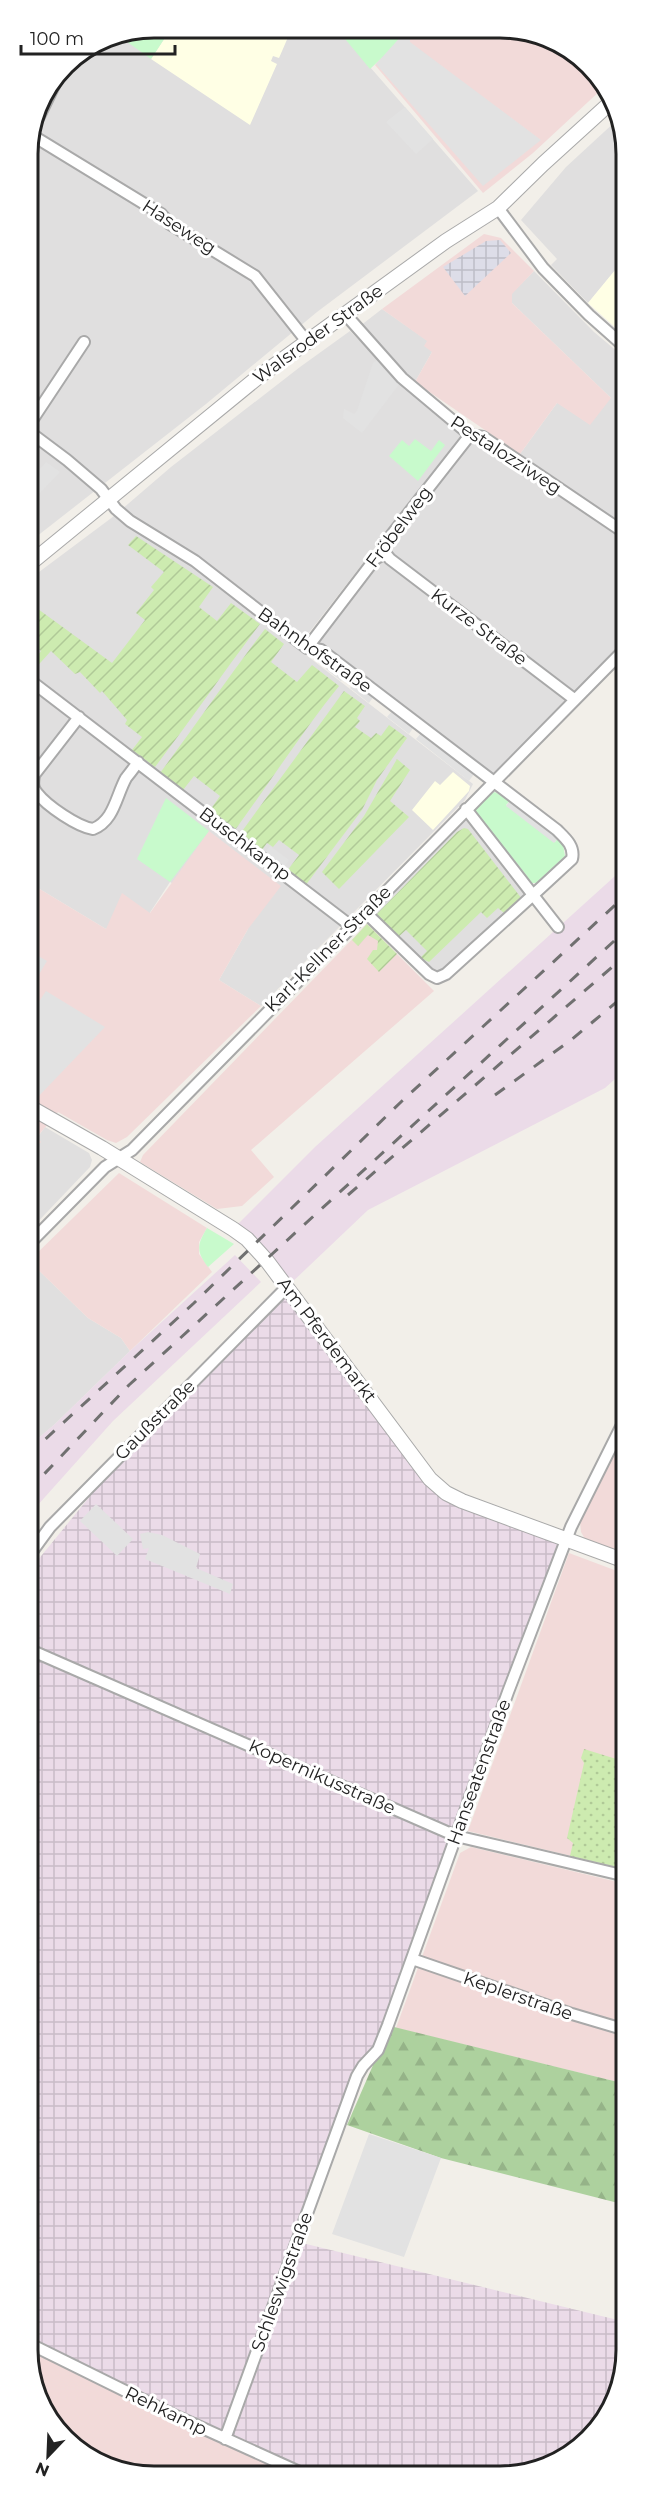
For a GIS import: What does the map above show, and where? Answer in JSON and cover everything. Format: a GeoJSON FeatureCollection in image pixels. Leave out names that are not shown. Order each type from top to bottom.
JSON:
{"type":"FeatureCollection","features":[{"type":"Feature","properties":{"kind":"street","name":"Walsroder Straße"},"geometry":{"type":"LineString","coordinates":[[38,557],[257,378],[446,242],[498,208],[606,107]]}},
{"type":"Feature","properties":{"kind":"street","name":"Haseweg"},"geometry":{"type":"LineString","coordinates":[[39,140],[161,214],[170,224],[255,276],[308,343]]}},
{"type":"Feature","properties":{"kind":"street"},"geometry":{"type":"LineString","coordinates":[[498,208],[543,268],[616,339]]}},
{"type":"Feature","properties":{"kind":"street","name":"Pestalozziweg"},"geometry":{"type":"LineString","coordinates":[[346,315],[402,378],[470,435],[483,437],[616,527]]}},
{"type":"Feature","properties":{"kind":"street"},"geometry":{"type":"LineString","coordinates":[[38,412],[84,342]]}},
{"type":"Feature","properties":{"kind":"street","name":"Fröbelweg"},"geometry":{"type":"LineString","coordinates":[[307,648],[375,559],[385,553],[386,542],[470,435]]}},
{"type":"Feature","properties":{"kind":"street","name":"Bahnhofstraße"},"geometry":{"type":"LineString","coordinates":[[38,438],[101,489],[130,521],[195,561],[307,648],[321,650],[557,830],[570,843],[574,852],[568,863],[533,895]]}},
{"type":"Feature","properties":{"kind":"street","name":"Kurze Straße"},"geometry":{"type":"LineString","coordinates":[[385,553],[390,560],[574,699]]}},
{"type":"Feature","properties":{"kind":"street","name":"Karl-Kellner-Straße"},"geometry":{"type":"LineString","coordinates":[[38,1235],[105,1167],[132,1150],[616,658]]}},
{"type":"Feature","properties":{"kind":"street","name":"Buschkamp"},"geometry":{"type":"LineString","coordinates":[[38,686],[351,926]]}},
{"type":"Feature","properties":{"kind":"street"},"geometry":{"type":"LineString","coordinates":[[38,770],[79,717]]}},
{"type":"Feature","properties":{"kind":"street"},"geometry":{"type":"LineString","coordinates":[[38,795],[74,823],[93,829],[102,826],[109,816],[126,778],[138,762]]}},
{"type":"Feature","properties":{"kind":"street"},"geometry":{"type":"LineString","coordinates":[[466,809],[558,927]]}},
{"type":"Feature","properties":{"kind":"street"},"geometry":{"type":"LineString","coordinates":[[365,912],[429,974],[437,978],[446,974],[533,895]]}},
{"type":"Feature","properties":{"kind":"street","name":"Am Pferdemarkt"},"geometry":{"type":"LineString","coordinates":[[38,1112],[247,1239],[287,1287],[430,1479],[446,1493],[462,1501],[615,1557]]}},
{"type":"Feature","properties":{"kind":"street","name":"Gaußstraße"},"geometry":{"type":"LineString","coordinates":[[38,1544],[56,1521],[287,1287]]}},
{"type":"Feature","properties":{"kind":"street","name":"Hanseatenstraße"},"geometry":{"type":"LineString","coordinates":[[339,2126],[357,2076],[378,2050],[382,2041],[508,1692],[566,1539],[615,1438]]}},
{"type":"Feature","properties":{"kind":"street","name":"Kopernikusstraße"},"geometry":{"type":"LineString","coordinates":[[38,1653],[456,1836],[615,1873]]}},
{"type":"Feature","properties":{"kind":"street","name":"Keplerstraße"},"geometry":{"type":"LineString","coordinates":[[412,1959],[615,2027]]}},
{"type":"Feature","properties":{"kind":"street","name":"Schleswigstraße"},"geometry":{"type":"LineString","coordinates":[[225,2439],[339,2126]]}},
{"type":"Feature","properties":{"kind":"street","name":"Rehkamp"},"geometry":{"type":"LineString","coordinates":[[38,2348],[286,2466]]}},
{"type":"Feature","properties":{"kind":"shaded area"},"geometry":{"type":"Polygon","coordinates":[[[164,38],[345,38],[478,191],[317,312],[206,404],[38,535],[38,146],[41,123],[61,83],[77,66],[95,53],[126,41],[151,58],[164,38]]]}},
{"type":"Feature","properties":{"kind":"shaded area"},"geometry":{"type":"Polygon","coordinates":[[[165,38],[288,38],[279,58],[273,56],[271,61],[277,64],[250,125],[151,59],[165,38]]]}},
{"type":"Feature","properties":{"kind":"shaded area"},"geometry":{"type":"Polygon","coordinates":[[[399,38],[515,38],[558,53],[582,71],[598,92],[533,153],[483,193],[375,65],[399,38]]]}},
{"type":"Feature","properties":{"kind":"shaded area"},"geometry":{"type":"Polygon","coordinates":[[[400,38],[410,38],[410,42],[541,140],[483,186],[376,64],[400,38]]]}},
{"type":"Feature","properties":{"kind":"shaded area"},"geometry":{"type":"Polygon","coordinates":[[[405,107],[433,139],[416,154],[386,122],[405,107]]]}},
{"type":"Feature","properties":{"kind":"shaded area"},"geometry":{"type":"Polygon","coordinates":[[[611,125],[616,153],[616,269],[588,303],[551,265],[557,259],[521,220],[566,167],[611,125]]]}},
{"type":"Feature","properties":{"kind":"shaded area"},"geometry":{"type":"Polygon","coordinates":[[[484,234],[501,238],[534,271],[512,294],[512,303],[611,398],[590,425],[557,403],[520,454],[415,382],[432,352],[424,346],[427,341],[382,309],[484,234]]]}},
{"type":"Feature","properties":{"kind":"shaded area"},"geometry":{"type":"Polygon","coordinates":[[[500,240],[511,253],[465,296],[443,267],[486,241],[500,240]]]}},
{"type":"Feature","properties":{"kind":"shaded area"},"geometry":{"type":"Polygon","coordinates":[[[616,269],[616,328],[588,303],[616,269]]]}},
{"type":"Feature","properties":{"kind":"shaded area"},"geometry":{"type":"Polygon","coordinates":[[[534,271],[594,332],[616,350],[616,521],[520,454],[557,403],[611,398],[512,303],[511,294],[534,271]]]}},
{"type":"Feature","properties":{"kind":"shaded area"},"geometry":{"type":"Polygon","coordinates":[[[382,309],[428,341],[432,352],[415,382],[385,355],[360,326],[382,309]]]}},
{"type":"Feature","properties":{"kind":"shaded area"},"geometry":{"type":"Polygon","coordinates":[[[350,331],[410,392],[462,436],[297,648],[473,784],[465,800],[261,1006],[219,980],[248,929],[170,882],[149,914],[106,929],[38,888],[38,573],[114,516],[171,467],[350,331]]]}},
{"type":"Feature","properties":{"kind":"shaded area"},"geometry":{"type":"Polygon","coordinates":[[[377,360],[400,383],[362,433],[343,418],[344,409],[354,414],[357,411],[373,363],[377,360]]]}},
{"type":"Feature","properties":{"kind":"shaded area"},"geometry":{"type":"Polygon","coordinates":[[[477,434],[616,527],[616,658],[493,782],[321,650],[307,648],[386,542],[477,434]]]}},
{"type":"Feature","properties":{"kind":"shaded area"},"geometry":{"type":"Polygon","coordinates":[[[46,462],[60,472],[38,495],[38,471],[46,462]]]}},
{"type":"Feature","properties":{"kind":"shaded area"},"geometry":{"type":"Polygon","coordinates":[[[330,663],[346,675],[341,681],[326,669],[330,663]]]}},
{"type":"Feature","properties":{"kind":"shaded area"},"geometry":{"type":"Polygon","coordinates":[[[355,682],[374,696],[369,703],[350,688],[355,682]]]}},
{"type":"Feature","properties":{"kind":"shaded area"},"geometry":{"type":"Polygon","coordinates":[[[392,711],[413,728],[409,734],[387,717],[392,711]]]}},
{"type":"Feature","properties":{"kind":"shaded area"},"geometry":{"type":"Polygon","coordinates":[[[421,733],[474,774],[469,781],[416,739],[421,733]]]}},
{"type":"Feature","properties":{"kind":"shaded area"},"geometry":{"type":"Polygon","coordinates":[[[453,772],[470,786],[469,791],[433,830],[412,810],[435,781],[440,785],[453,772]]]}},
{"type":"Feature","properties":{"kind":"shaded area"},"geometry":{"type":"Polygon","coordinates":[[[511,799],[559,837],[554,843],[506,806],[511,799]]]}},
{"type":"Feature","properties":{"kind":"shaded area"},"geometry":{"type":"Polygon","coordinates":[[[466,809],[533,895],[437,978],[365,912],[466,809]]]}},
{"type":"Feature","properties":{"kind":"shaded area"},"geometry":{"type":"Polygon","coordinates":[[[209,831],[281,886],[248,929],[219,980],[261,1006],[127,1137],[116,1143],[107,1140],[58,1112],[38,1136],[38,888],[106,929],[122,893],[150,913],[209,831]]]}},
{"type":"Feature","properties":{"kind":"shaded area"},"geometry":{"type":"Polygon","coordinates":[[[270,846],[289,860],[284,867],[265,853],[270,846]]]}},
{"type":"Feature","properties":{"kind":"shaded area"},"geometry":{"type":"Polygon","coordinates":[[[616,875],[616,1078],[605,1088],[368,1210],[287,1287],[233,1229],[315,1147],[616,875]]]}},
{"type":"Feature","properties":{"kind":"shaded area"},"geometry":{"type":"Polygon","coordinates":[[[367,924],[434,991],[251,1150],[274,1177],[242,1206],[217,1209],[140,1162],[143,1155],[367,924]]]}},
{"type":"Feature","properties":{"kind":"shaded area"},"geometry":{"type":"Polygon","coordinates":[[[38,956],[47,961],[38,976],[38,956]]]}},
{"type":"Feature","properties":{"kind":"shaded area"},"geometry":{"type":"Polygon","coordinates":[[[46,991],[105,1027],[38,1097],[38,1003],[46,991]]]}},
{"type":"Feature","properties":{"kind":"shaded area"},"geometry":{"type":"Polygon","coordinates":[[[45,1127],[89,1153],[92,1160],[90,1167],[38,1222],[38,1144],[40,1142],[38,1137],[45,1127]]]}},
{"type":"Feature","properties":{"kind":"shaded area"},"geometry":{"type":"Polygon","coordinates":[[[119,1173],[207,1228],[199,1242],[199,1254],[212,1272],[130,1351],[121,1338],[88,1318],[38,1270],[38,1252],[119,1173]]]}},
{"type":"Feature","properties":{"kind":"shaded area"},"geometry":{"type":"Polygon","coordinates":[[[235,1255],[261,1282],[113,1421],[38,1505],[38,1438],[235,1255]]]}},
{"type":"Feature","properties":{"kind":"shaded area"},"geometry":{"type":"Polygon","coordinates":[[[38,1270],[88,1318],[121,1338],[130,1351],[38,1439],[38,1270]]]}},
{"type":"Feature","properties":{"kind":"shaded area"},"geometry":{"type":"Polygon","coordinates":[[[287,1287],[446,1493],[566,1539],[388,2025],[363,2066],[298,2242],[615,2319],[615,2358],[612,2381],[607,2395],[600,2409],[582,2433],[551,2455],[515,2466],[287,2466],[38,2348],[38,1560],[100,1484],[287,1287]]]}},
{"type":"Feature","properties":{"kind":"shaded area"},"geometry":{"type":"Polygon","coordinates":[[[615,1445],[615,1552],[586,1541],[581,1532],[582,1513],[615,1445]]]}},
{"type":"Feature","properties":{"kind":"shaded area"},"geometry":{"type":"Polygon","coordinates":[[[96,1504],[133,1539],[117,1556],[80,1521],[96,1504]]]}},
{"type":"Feature","properties":{"kind":"shaded area"},"geometry":{"type":"Polygon","coordinates":[[[148,1532],[162,1535],[200,1554],[196,1568],[233,1584],[230,1594],[145,1559],[149,1548],[143,1549],[140,1534],[148,1532]]]}},
{"type":"Feature","properties":{"kind":"shaded area"},"geometry":{"type":"Polygon","coordinates":[[[569,1553],[615,1570],[615,1867],[468,1831],[569,1553]]]}},
{"type":"Feature","properties":{"kind":"shaded area"},"geometry":{"type":"Polygon","coordinates":[[[471,1847],[615,1881],[615,2023],[612,2033],[615,2034],[615,2081],[396,2028],[460,1853],[471,1847]]]}},
{"type":"Feature","properties":{"kind":"shaded area"},"geometry":{"type":"Polygon","coordinates":[[[369,2134],[441,2158],[404,2257],[332,2234],[369,2134]]]}},
{"type":"Feature","properties":{"kind":"shaded area"},"geometry":{"type":"Polygon","coordinates":[[[38,2348],[287,2466],[138,2466],[102,2455],[78,2439],[78,2426],[65,2426],[49,2402],[38,2366],[38,2348]]]}},
{"type":"Feature","properties":{"kind":"green space"},"geometry":{"type":"Polygon","coordinates":[[[138,38],[165,38],[151,59],[126,41],[138,38]]]}},
{"type":"Feature","properties":{"kind":"green space"},"geometry":{"type":"Polygon","coordinates":[[[344,38],[400,38],[388,52],[370,69],[344,38]]]}},
{"type":"Feature","properties":{"kind":"green space"},"geometry":{"type":"Polygon","coordinates":[[[415,439],[431,451],[439,440],[445,445],[418,481],[389,456],[402,440],[409,446],[415,439]]]}},
{"type":"Feature","properties":{"kind":"green space"},"geometry":{"type":"Polygon","coordinates":[[[136,536],[213,587],[199,607],[217,621],[231,603],[260,624],[155,767],[132,750],[142,737],[125,724],[127,720],[102,691],[100,693],[80,672],[75,674],[51,651],[38,665],[38,655],[41,651],[38,649],[38,609],[112,663],[145,620],[136,613],[154,590],[151,587],[164,572],[128,545],[136,536]]]}},
{"type":"Feature","properties":{"kind":"green space"},"geometry":{"type":"Polygon","coordinates":[[[265,629],[284,644],[271,662],[297,682],[312,665],[339,686],[235,830],[210,810],[220,796],[194,776],[183,790],[160,773],[265,629]]]}},
{"type":"Feature","properties":{"kind":"green space"},"geometry":{"type":"Polygon","coordinates":[[[344,691],[365,706],[357,718],[360,721],[355,727],[371,738],[376,733],[381,736],[389,725],[407,738],[377,780],[362,810],[305,886],[287,871],[299,855],[279,840],[273,847],[267,843],[262,850],[240,834],[344,691]]]}},
{"type":"Feature","properties":{"kind":"green space"},"geometry":{"type":"Polygon","coordinates":[[[397,759],[410,770],[390,801],[409,817],[339,889],[322,872],[364,816],[397,759]]]}},
{"type":"Feature","properties":{"kind":"green space"},"geometry":{"type":"Polygon","coordinates":[[[495,792],[510,801],[506,805],[555,842],[558,838],[563,844],[565,856],[536,883],[528,883],[525,879],[527,876],[474,810],[489,794],[495,792]]]}},
{"type":"Feature","properties":{"kind":"green space"},"geometry":{"type":"Polygon","coordinates":[[[166,798],[209,831],[170,882],[137,859],[166,798]]]}},
{"type":"Feature","properties":{"kind":"green space"},"geometry":{"type":"Polygon","coordinates":[[[464,828],[468,829],[522,899],[504,913],[498,908],[487,918],[481,912],[429,962],[420,958],[427,951],[406,930],[396,939],[374,917],[457,832],[464,828]]]}},
{"type":"Feature","properties":{"kind":"green space"},"geometry":{"type":"Polygon","coordinates":[[[367,924],[397,954],[379,972],[367,959],[373,950],[377,950],[378,941],[368,935],[358,946],[352,940],[367,924]]]}},
{"type":"Feature","properties":{"kind":"green space"},"geometry":{"type":"Polygon","coordinates":[[[207,1228],[234,1244],[208,1267],[201,1257],[199,1248],[207,1228]]]}},
{"type":"Feature","properties":{"kind":"green space"},"geometry":{"type":"Polygon","coordinates":[[[584,1749],[615,1759],[615,1867],[570,1856],[573,1843],[567,1838],[584,1763],[581,1758],[584,1749]]]}},
{"type":"Feature","properties":{"kind":"green space"},"geometry":{"type":"Polygon","coordinates":[[[390,2026],[615,2081],[615,2202],[441,2158],[347,2125],[390,2026]]]}},
{"type":"Feature","properties":{"kind":"railway"},"geometry":{"type":"LineString","coordinates":[[38,1446],[194,1303],[402,1101],[616,905]]}},
{"type":"Feature","properties":{"kind":"railway"},"geometry":{"type":"LineString","coordinates":[[38,1481],[129,1385],[616,940]]}},
{"type":"Feature","properties":{"kind":"railway"},"geometry":{"type":"LineString","coordinates":[[348,1195],[616,964]]}},
{"type":"Feature","properties":{"kind":"railway"},"geometry":{"type":"LineString","coordinates":[[495,1095],[571,1040],[616,1003]]}},
{"type":"Feature","properties":{"kind":"railway"},"geometry":{"type":"LineString","coordinates":[[38,1492],[42,1487]]}}]}
